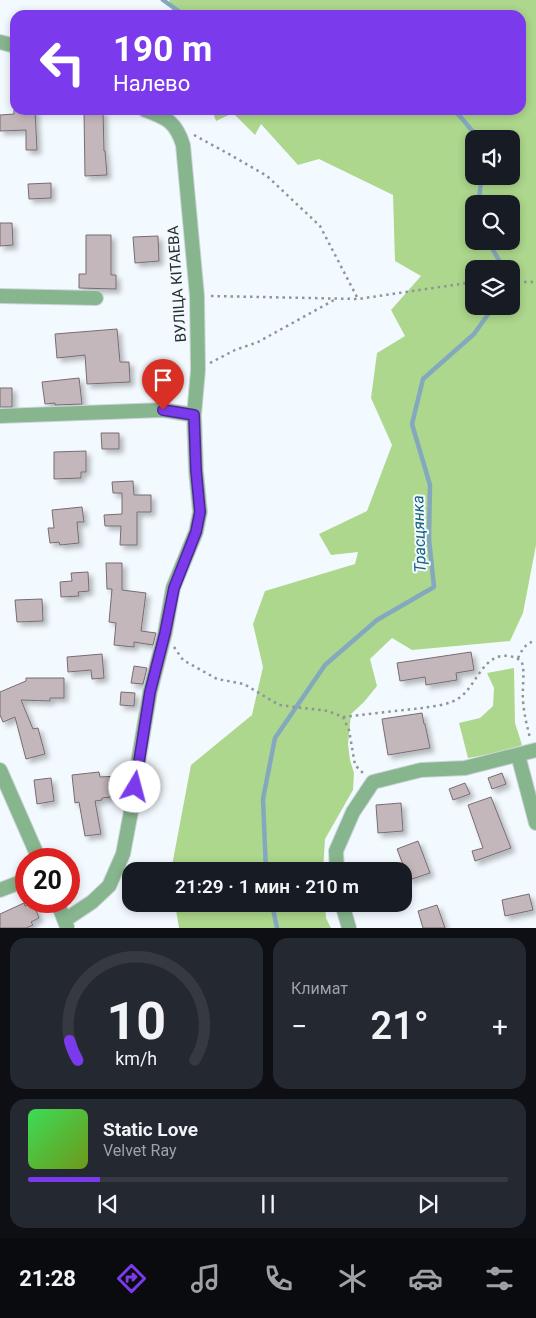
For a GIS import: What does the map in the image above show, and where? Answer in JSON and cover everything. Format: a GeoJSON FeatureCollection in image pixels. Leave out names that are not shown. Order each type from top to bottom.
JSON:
{"type":"FeatureCollection","features":[{"type":"Feature","properties":{"kind":"street"},"geometry":{"type":"LineString","coordinates":[[156,115],[173,123]]}},
{"type":"Feature","properties":{"kind":"street","name":"ВУЛІЦА КІТАЕВА"},"geometry":{"type":"LineString","coordinates":[[66,924],[109,886],[123,854],[150,692],[174,588],[196,532],[200,512],[194,415],[198,370],[197,296],[183,145],[173,123]]}},
{"type":"Feature","properties":{"kind":"street"},"geometry":{"type":"LineString","coordinates":[[0,296],[96,298]]}},
{"type":"Feature","properties":{"kind":"street"},"geometry":{"type":"LineString","coordinates":[[0,416],[163,410],[194,415]]}},
{"type":"Feature","properties":{"kind":"street"},"geometry":{"type":"LineString","coordinates":[[337,862],[336,851],[353,812],[373,782],[421,770],[465,768],[535,750]]}},
{"type":"Feature","properties":{"kind":"street"},"geometry":{"type":"LineString","coordinates":[[518,755],[534,805],[536,823]]}},
{"type":"Feature","properties":{"kind":"street"},"geometry":{"type":"LineString","coordinates":[[0,770],[34,848]]}},
{"type":"Feature","properties":{"kind":"street"},"geometry":{"type":"LineString","coordinates":[[0,890],[15,884]]}},
{"type":"Feature","properties":{"kind":"street"},"geometry":{"type":"LineString","coordinates":[[344,912],[348,928]]}},
{"type":"Feature","properties":{"kind":"path"},"geometry":{"type":"LineString","coordinates":[[173,123],[267,176],[320,226],[358,299]]}},
{"type":"Feature","properties":{"kind":"path"},"geometry":{"type":"LineString","coordinates":[[520,282],[536,282]]}},
{"type":"Feature","properties":{"kind":"path"},"geometry":{"type":"LineString","coordinates":[[197,296],[358,299],[465,283]]}},
{"type":"Feature","properties":{"kind":"path"},"geometry":{"type":"LineString","coordinates":[[198,370],[235,350],[258,342],[338,298]]}},
{"type":"Feature","properties":{"kind":"path"},"geometry":{"type":"LineString","coordinates":[[165,633],[184,660],[217,679],[244,684],[279,705],[328,711],[343,717],[396,712],[440,705],[459,699],[486,664],[499,656],[518,658],[523,665],[523,699],[526,724],[535,750]]}},
{"type":"Feature","properties":{"kind":"path"},"geometry":{"type":"LineString","coordinates":[[518,658],[523,648],[536,641]]}},
{"type":"Feature","properties":{"kind":"path"},"geometry":{"type":"LineString","coordinates":[[343,717],[350,730],[355,765],[373,782]]}},
{"type":"Feature","properties":{"kind":"green space"},"geometry":{"type":"Polygon","coordinates":[[[169,0],[536,0],[536,545],[523,613],[510,641],[412,650],[392,638],[370,659],[377,686],[351,714],[348,744],[354,773],[353,790],[325,839],[324,862],[173,862],[191,765],[252,715],[263,667],[253,624],[265,591],[355,564],[358,552],[331,555],[319,534],[367,511],[392,445],[371,398],[377,353],[405,336],[391,310],[421,276],[395,261],[393,195],[319,159],[298,165],[261,124],[255,135],[235,115],[526,115],[526,10],[172,10],[169,0]]]}},
{"type":"Feature","properties":{"kind":"green space"},"geometry":{"type":"Polygon","coordinates":[[[214,115],[229,115],[216,121],[214,115]]]}},
{"type":"Feature","properties":{"kind":"green space"},"geometry":{"type":"Polygon","coordinates":[[[514,668],[515,723],[522,745],[507,751],[468,758],[459,723],[480,718],[493,706],[494,688],[487,673],[514,668]]]}},
{"type":"Feature","properties":{"kind":"green space"},"geometry":{"type":"Polygon","coordinates":[[[176,912],[326,912],[326,918],[331,928],[179,928],[176,912]]]}},
{"type":"Feature","properties":{"kind":"building"},"geometry":{"type":"Polygon","coordinates":[[[0,115],[35,115],[37,150],[26,150],[26,130],[0,131],[0,115]]]}},
{"type":"Feature","properties":{"kind":"building"},"geometry":{"type":"Polygon","coordinates":[[[84,115],[103,115],[107,175],[85,176],[84,115]]]}},
{"type":"Feature","properties":{"kind":"building"},"geometry":{"type":"Polygon","coordinates":[[[51,183],[51,198],[29,199],[28,184],[51,183]]]}},
{"type":"Feature","properties":{"kind":"building"},"geometry":{"type":"Polygon","coordinates":[[[0,223],[12,223],[13,245],[0,246],[0,223]]]}},
{"type":"Feature","properties":{"kind":"building"},"geometry":{"type":"Polygon","coordinates":[[[86,235],[111,235],[111,275],[116,275],[116,289],[79,288],[79,274],[86,274],[86,235]]]}},
{"type":"Feature","properties":{"kind":"building"},"geometry":{"type":"Polygon","coordinates":[[[158,236],[159,261],[135,263],[133,237],[158,236]]]}},
{"type":"Feature","properties":{"kind":"building"},"geometry":{"type":"Polygon","coordinates":[[[117,329],[120,362],[129,362],[130,382],[87,384],[85,355],[57,358],[55,334],[117,329]]]}},
{"type":"Feature","properties":{"kind":"building"},"geometry":{"type":"Polygon","coordinates":[[[79,378],[82,404],[45,404],[42,382],[79,378]]]}},
{"type":"Feature","properties":{"kind":"building"},"geometry":{"type":"Polygon","coordinates":[[[0,388],[12,388],[12,407],[0,407],[0,388]]]}},
{"type":"Feature","properties":{"kind":"building"},"geometry":{"type":"Polygon","coordinates":[[[101,433],[119,433],[119,449],[102,449],[101,433]]]}},
{"type":"Feature","properties":{"kind":"building"},"geometry":{"type":"Polygon","coordinates":[[[86,451],[86,472],[81,472],[81,478],[54,479],[54,452],[86,451]]]}},
{"type":"Feature","properties":{"kind":"building"},"geometry":{"type":"Polygon","coordinates":[[[133,481],[134,495],[151,495],[151,512],[137,512],[137,545],[120,545],[121,526],[105,526],[104,515],[122,514],[122,493],[113,493],[112,482],[133,481]]]}},
{"type":"Feature","properties":{"kind":"building"},"geometry":{"type":"Polygon","coordinates":[[[82,507],[84,522],[77,522],[79,543],[60,545],[59,542],[50,543],[48,528],[54,528],[52,510],[82,507]]]}},
{"type":"Feature","properties":{"kind":"building"},"geometry":{"type":"Polygon","coordinates":[[[106,563],[122,563],[122,590],[146,593],[141,631],[156,633],[153,645],[134,642],[134,647],[114,645],[116,623],[109,622],[112,589],[107,589],[106,563]]]}},
{"type":"Feature","properties":{"kind":"building"},"geometry":{"type":"Polygon","coordinates":[[[88,572],[89,591],[78,592],[79,596],[61,597],[60,582],[72,581],[71,573],[88,572]]]}},
{"type":"Feature","properties":{"kind":"building"},"geometry":{"type":"Polygon","coordinates":[[[42,599],[43,621],[17,622],[15,600],[42,599]]]}},
{"type":"Feature","properties":{"kind":"building"},"geometry":{"type":"Polygon","coordinates":[[[471,652],[474,670],[456,673],[457,680],[426,685],[425,677],[400,681],[397,663],[471,652]]]}},
{"type":"Feature","properties":{"kind":"building"},"geometry":{"type":"Polygon","coordinates":[[[102,654],[104,678],[92,679],[91,670],[68,672],[67,657],[102,654]]]}},
{"type":"Feature","properties":{"kind":"building"},"geometry":{"type":"Polygon","coordinates":[[[134,666],[147,668],[143,684],[131,683],[134,666]]]}},
{"type":"Feature","properties":{"kind":"building"},"geometry":{"type":"Polygon","coordinates":[[[26,678],[64,678],[64,698],[50,698],[50,701],[21,700],[33,729],[38,728],[45,754],[26,759],[15,717],[3,722],[0,715],[0,692],[26,681],[26,678]]]}},
{"type":"Feature","properties":{"kind":"building"},"geometry":{"type":"Polygon","coordinates":[[[121,692],[135,693],[134,706],[120,705],[121,692]]]}},
{"type":"Feature","properties":{"kind":"building"},"geometry":{"type":"Polygon","coordinates":[[[422,713],[430,748],[388,755],[382,719],[422,713]]]}},
{"type":"Feature","properties":{"kind":"building"},"geometry":{"type":"Polygon","coordinates":[[[99,772],[100,777],[119,776],[120,796],[102,798],[102,800],[95,801],[101,834],[85,836],[79,802],[75,803],[72,775],[99,772]]]}},
{"type":"Feature","properties":{"kind":"building"},"geometry":{"type":"Polygon","coordinates":[[[502,773],[506,784],[492,789],[488,778],[502,773]]]}},
{"type":"Feature","properties":{"kind":"building"},"geometry":{"type":"Polygon","coordinates":[[[51,778],[54,801],[37,804],[34,780],[51,778]]]}},
{"type":"Feature","properties":{"kind":"building"},"geometry":{"type":"Polygon","coordinates":[[[465,783],[470,794],[453,800],[449,789],[465,783]]]}},
{"type":"Feature","properties":{"kind":"building"},"geometry":{"type":"Polygon","coordinates":[[[491,797],[511,848],[475,861],[472,851],[483,848],[468,805],[491,797]]]}},
{"type":"Feature","properties":{"kind":"building"},"geometry":{"type":"Polygon","coordinates":[[[401,803],[403,831],[378,833],[376,805],[401,803]]]}},
{"type":"Feature","properties":{"kind":"building"},"geometry":{"type":"Polygon","coordinates":[[[418,841],[430,873],[412,879],[412,862],[402,862],[397,849],[418,841]]]}},
{"type":"Feature","properties":{"kind":"building"},"geometry":{"type":"Polygon","coordinates":[[[529,894],[533,910],[505,916],[502,900],[529,894]]]}},
{"type":"Feature","properties":{"kind":"building"},"geometry":{"type":"Polygon","coordinates":[[[437,905],[445,928],[423,928],[418,911],[437,905]]]}},
{"type":"Feature","properties":{"kind":"building"},"geometry":{"type":"Polygon","coordinates":[[[15,907],[15,913],[37,913],[39,918],[31,922],[33,925],[26,928],[0,928],[0,914],[15,907]]]}},
{"type":"Feature","properties":{"kind":"waterway","name":"Трасцянка"},"geometry":{"type":"LineString","coordinates":[[163,0],[177,10]]}},
{"type":"Feature","properties":{"kind":"waterway","name":"Трасцянка"},"geometry":{"type":"LineString","coordinates":[[459,115],[472,130]]}},
{"type":"Feature","properties":{"kind":"waterway","name":"Трасцянка"},"geometry":{"type":"LineString","coordinates":[[479,195],[481,185]]}},
{"type":"Feature","properties":{"kind":"waterway","name":"Трасцянка"},"geometry":{"type":"LineString","coordinates":[[493,250],[499,260]]}},
{"type":"Feature","properties":{"kind":"waterway","name":"Трасцянка"},"geometry":{"type":"LineString","coordinates":[[266,862],[263,799],[275,738],[325,665],[377,620],[434,587],[429,539],[430,485],[412,424],[423,379],[474,334],[488,315]]}},
{"type":"Feature","properties":{"kind":"waterway","name":"Трасцянка"},"geometry":{"type":"LineString","coordinates":[[274,912],[277,928]]}},
{"type":"Feature","properties":{"kind":"route"},"geometry":{"type":"LineString","coordinates":[[135,787],[150,692],[174,588],[196,532],[200,512],[194,415],[163,410]]}}]}
